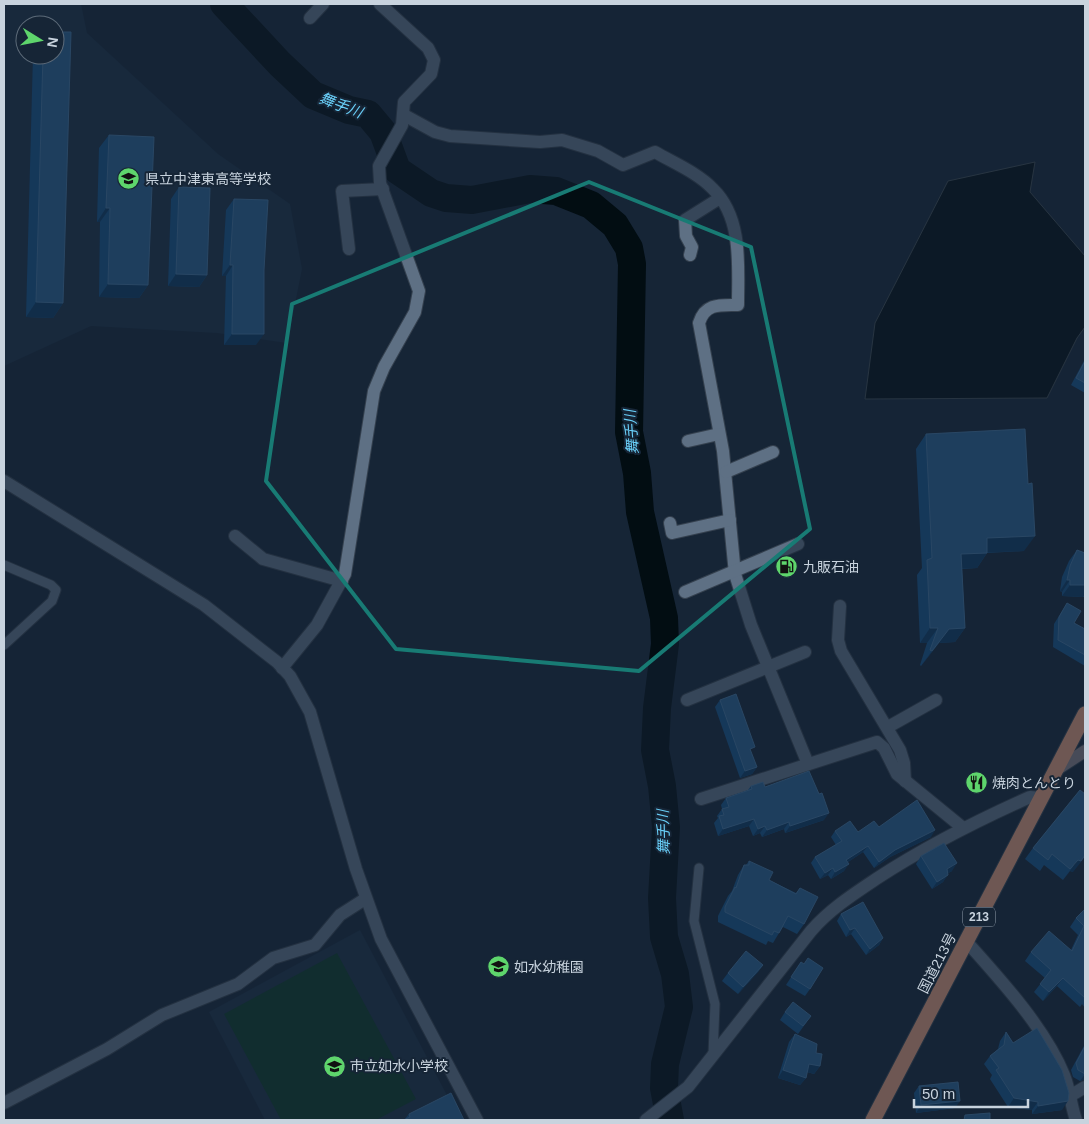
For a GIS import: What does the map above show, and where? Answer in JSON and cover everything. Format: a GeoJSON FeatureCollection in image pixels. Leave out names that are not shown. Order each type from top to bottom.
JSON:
{"type":"FeatureCollection","features":[{"type":"Feature","properties":{"kind":"highway","name":"国道213号"},"geometry":{"type":"LineString","coordinates":[[873,1120],[1085,714]]}},
{"type":"Feature","properties":{"kind":"main road"},"geometry":{"type":"LineString","coordinates":[[1055,770],[1085,751]]}},
{"type":"Feature","properties":{"kind":"street"},"geometry":{"type":"LineString","coordinates":[[310,18],[323,4]]}},
{"type":"Feature","properties":{"kind":"street"},"geometry":{"type":"LineString","coordinates":[[282,668],[317,625],[342,581],[347,565],[374,391],[384,366],[410,323],[418,302],[416,280],[382,189],[379,166],[402,125],[406,97],[427,79],[434,60],[428,48],[380,4]]}},
{"type":"Feature","properties":{"kind":"street"},"geometry":{"type":"LineString","coordinates":[[404,115],[435,132],[450,136],[540,142],[562,140],[598,151],[623,165],[655,152],[705,182],[720,198],[731,218],[737,248],[738,305],[715,305],[708,307],[699,323],[726,472],[735,571],[751,625],[808,764]]}},
{"type":"Feature","properties":{"kind":"street"},"geometry":{"type":"LineString","coordinates":[[349,249],[342,191],[382,189]]}},
{"type":"Feature","properties":{"kind":"street"},"geometry":{"type":"LineString","coordinates":[[690,255],[692,247],[686,236],[685,220],[720,198]]}},
{"type":"Feature","properties":{"kind":"street"},"geometry":{"type":"LineString","coordinates":[[688,441],[719,434]]}},
{"type":"Feature","properties":{"kind":"street"},"geometry":{"type":"LineString","coordinates":[[726,472],[773,452]]}},
{"type":"Feature","properties":{"kind":"street"},"geometry":{"type":"LineString","coordinates":[[4,481],[196,600],[282,668],[296,684],[310,712],[365,899],[389,958],[477,1120]]}},
{"type":"Feature","properties":{"kind":"street"},"geometry":{"type":"LineString","coordinates":[[670,523],[672,533],[730,520]]}},
{"type":"Feature","properties":{"kind":"street"},"geometry":{"type":"LineString","coordinates":[[236,536],[263,559],[342,581]]}},
{"type":"Feature","properties":{"kind":"street"},"geometry":{"type":"LineString","coordinates":[[685,592],[798,544]]}},
{"type":"Feature","properties":{"kind":"street"},"geometry":{"type":"LineString","coordinates":[[840,606],[838,640],[841,651],[900,750],[906,782]]}},
{"type":"Feature","properties":{"kind":"street"},"geometry":{"type":"LineString","coordinates":[[687,700],[805,652]]}},
{"type":"Feature","properties":{"kind":"street"},"geometry":{"type":"LineString","coordinates":[[888,727],[936,700]]}},
{"type":"Feature","properties":{"kind":"street"},"geometry":{"type":"LineString","coordinates":[[700,799],[877,742],[884,748],[892,766],[906,782],[963,828]]}},
{"type":"Feature","properties":{"kind":"street"},"geometry":{"type":"LineString","coordinates":[[646,1120],[688,1087],[822,918],[899,864],[963,828],[1030,798],[1040,798]]}},
{"type":"Feature","properties":{"kind":"street"},"geometry":{"type":"LineString","coordinates":[[4,1103],[115,1044],[162,1015],[229,988],[273,958],[315,945],[340,915],[365,899]]}},
{"type":"Feature","properties":{"kind":"street"},"geometry":{"type":"LineString","coordinates":[[966,941],[1009,990],[1045,1042],[1064,1075],[1076,1120]]}},
{"type":"Feature","properties":{"kind":"street"},"geometry":{"type":"LineString","coordinates":[[1070,1096],[1085,1087]]}},
{"type":"Feature","properties":{"kind":"lane"},"geometry":{"type":"LineString","coordinates":[[4,565],[51,585],[56,590],[52,601],[4,645]]}},
{"type":"Feature","properties":{"kind":"lane"},"geometry":{"type":"LineString","coordinates":[[699,868],[694,921],[715,1004],[713,1055]]}},
{"type":"Feature","properties":{"kind":"highlighted area"},"geometry":{"type":"Polygon","coordinates":[[[589,182],[751,247],[810,529],[639,671],[396,649],[266,481],[292,304],[589,182]]]}},
{"type":"Feature","properties":{"kind":"shaded area","name":"県立中津東高等学校"},"geometry":{"type":"Polygon","coordinates":[[[4,4],[81,4],[87,33],[218,154],[290,204],[302,269],[287,343],[217,333],[91,326],[4,366],[4,4]]]}},
{"type":"Feature","properties":{"kind":"shaded area"},"geometry":{"type":"Polygon","coordinates":[[[1035,162],[1030,192],[1085,256],[1085,327],[1077,338],[1047,398],[865,399],[875,323],[948,181],[1035,162]]]}},
{"type":"Feature","properties":{"kind":"shaded area","name":"市立如水小学校"},"geometry":{"type":"Polygon","coordinates":[[[360,930],[460,1120],[265,1120],[209,1012],[360,930]]]}},
{"type":"Feature","properties":{"kind":"green space","name":"市立如水小学校"},"geometry":{"type":"Polygon","coordinates":[[[337,953],[416,1099],[376,1120],[281,1120],[224,1014],[337,953]]]}},
{"type":"Feature","properties":{"kind":"building"},"geometry":{"type":"Polygon","coordinates":[[[65,32],[71,32],[63,303],[36,302],[43,65],[65,65],[65,32]]]}},
{"type":"Feature","properties":{"kind":"building"},"geometry":{"type":"Polygon","coordinates":[[[109,135],[154,137],[148,285],[108,284],[110,208],[106,208],[109,135]]]}},
{"type":"Feature","properties":{"kind":"building"},"geometry":{"type":"Polygon","coordinates":[[[179,187],[210,188],[207,275],[176,274],[179,187]]]}},
{"type":"Feature","properties":{"kind":"building"},"geometry":{"type":"Polygon","coordinates":[[[234,199],[268,200],[264,270],[264,334],[232,334],[233,265],[230,265],[234,199]]]}},
{"type":"Feature","properties":{"kind":"building"},"geometry":{"type":"Polygon","coordinates":[[[1085,361],[1085,383],[1076,378],[1085,361]]]}},
{"type":"Feature","properties":{"kind":"building"},"geometry":{"type":"Polygon","coordinates":[[[1025,429],[1028,484],[1032,483],[1035,536],[987,538],[987,553],[961,554],[965,628],[949,629],[932,651],[930,650],[938,628],[930,628],[927,560],[932,558],[926,434],[1025,429]]]}},
{"type":"Feature","properties":{"kind":"building"},"geometry":{"type":"Polygon","coordinates":[[[1077,550],[1085,553],[1085,585],[1070,585],[1070,580],[1067,580],[1070,566],[1077,550]]]}},
{"type":"Feature","properties":{"kind":"building"},"geometry":{"type":"Polygon","coordinates":[[[1067,603],[1081,611],[1074,623],[1085,629],[1085,655],[1058,640],[1059,617],[1067,603]]]}},
{"type":"Feature","properties":{"kind":"building"},"geometry":{"type":"Polygon","coordinates":[[[736,694],[755,747],[750,749],[757,767],[745,771],[720,700],[736,694]]]}},
{"type":"Feature","properties":{"kind":"building"},"geometry":{"type":"Polygon","coordinates":[[[809,771],[819,794],[822,793],[829,813],[790,826],[789,822],[767,830],[765,826],[758,829],[754,819],[723,829],[719,816],[724,815],[722,809],[729,807],[726,798],[752,789],[751,786],[763,782],[765,787],[809,771]]]}},
{"type":"Feature","properties":{"kind":"building"},"geometry":{"type":"Polygon","coordinates":[[[1080,790],[1085,794],[1085,855],[1081,861],[1078,860],[1070,869],[1052,854],[1048,860],[1033,848],[1080,790]]]}},
{"type":"Feature","properties":{"kind":"building"},"geometry":{"type":"Polygon","coordinates":[[[917,800],[935,830],[895,850],[879,862],[868,846],[846,860],[849,864],[835,872],[833,868],[825,873],[815,857],[842,841],[835,831],[850,821],[858,832],[874,821],[879,827],[917,800]]]}},
{"type":"Feature","properties":{"kind":"building"},"geometry":{"type":"Polygon","coordinates":[[[944,843],[957,863],[947,869],[948,875],[937,882],[921,856],[944,843]]]}},
{"type":"Feature","properties":{"kind":"building"},"geometry":{"type":"Polygon","coordinates":[[[749,861],[773,872],[769,880],[796,894],[800,888],[818,897],[804,924],[788,916],[779,933],[774,931],[772,935],[725,912],[725,907],[736,888],[744,865],[749,865],[749,861]]]}},
{"type":"Feature","properties":{"kind":"building"},"geometry":{"type":"Polygon","coordinates":[[[863,902],[883,938],[870,949],[855,928],[850,930],[841,914],[863,902]]]}},
{"type":"Feature","properties":{"kind":"building"},"geometry":{"type":"Polygon","coordinates":[[[1085,909],[1085,998],[1063,978],[1049,992],[1040,984],[1051,970],[1031,952],[1049,931],[1072,951],[1084,926],[1076,918],[1085,909]]]}},
{"type":"Feature","properties":{"kind":"building"},"geometry":{"type":"Polygon","coordinates":[[[746,951],[763,965],[743,987],[728,973],[746,951]]]}},
{"type":"Feature","properties":{"kind":"building"},"geometry":{"type":"Polygon","coordinates":[[[808,958],[823,968],[810,989],[791,977],[801,962],[804,964],[808,958]]]}},
{"type":"Feature","properties":{"kind":"building"},"geometry":{"type":"Polygon","coordinates":[[[793,1002],[811,1016],[803,1026],[785,1012],[793,1002]]]}},
{"type":"Feature","properties":{"kind":"building"},"geometry":{"type":"Polygon","coordinates":[[[1037,1028],[1062,1070],[1069,1093],[1068,1101],[1038,1106],[1038,1102],[1014,1098],[996,1070],[999,1068],[990,1056],[1004,1045],[1006,1032],[1013,1043],[1037,1028]]]}},
{"type":"Feature","properties":{"kind":"building"},"geometry":{"type":"Polygon","coordinates":[[[795,1034],[817,1044],[816,1053],[822,1054],[820,1066],[809,1064],[806,1078],[783,1070],[795,1034]]]}},
{"type":"Feature","properties":{"kind":"building"},"geometry":{"type":"Polygon","coordinates":[[[1085,1046],[1085,1074],[1078,1070],[1076,1063],[1085,1046]]]}},
{"type":"Feature","properties":{"kind":"building"},"geometry":{"type":"Polygon","coordinates":[[[958,1082],[960,1101],[921,1105],[919,1086],[958,1082]]]}},
{"type":"Feature","properties":{"kind":"building"},"geometry":{"type":"Polygon","coordinates":[[[451,1093],[464,1120],[404,1120],[410,1117],[409,1114],[451,1093]]]}},
{"type":"Feature","properties":{"kind":"building"},"geometry":{"type":"Polygon","coordinates":[[[990,1113],[990,1120],[964,1120],[965,1115],[990,1113]]]}},
{"type":"Feature","properties":{"kind":"waterway","name":"舞手川"},"geometry":{"type":"LineString","coordinates":[[224,4],[280,64],[313,95],[349,110],[368,114],[383,132],[397,170],[431,193],[446,198],[472,200],[530,189],[556,191],[591,205],[615,225],[629,248],[632,264],[629,432],[637,473],[640,512],[664,618],[665,644],[657,708],[655,750],[662,786],[666,827],[662,898],[664,937],[675,974],[679,1007],[665,1064],[664,1088],[670,1120]]}},
{"type":"Feature","properties":{"kind":"place","name":"県立中津東高等学校"},"geometry":{"type":"Point","coordinates":[129,179]}},
{"type":"Feature","properties":{"kind":"place","name":"九販石油"},"geometry":{"type":"Point","coordinates":[787,567]}},
{"type":"Feature","properties":{"kind":"place","name":"焼肉とんとり"},"geometry":{"type":"Point","coordinates":[976,783]}},
{"type":"Feature","properties":{"kind":"place","name":"如水幼稚園"},"geometry":{"type":"Point","coordinates":[498,967]}},
{"type":"Feature","properties":{"kind":"place","name":"市立如水小学校"},"geometry":{"type":"Point","coordinates":[334,1066]}}]}
